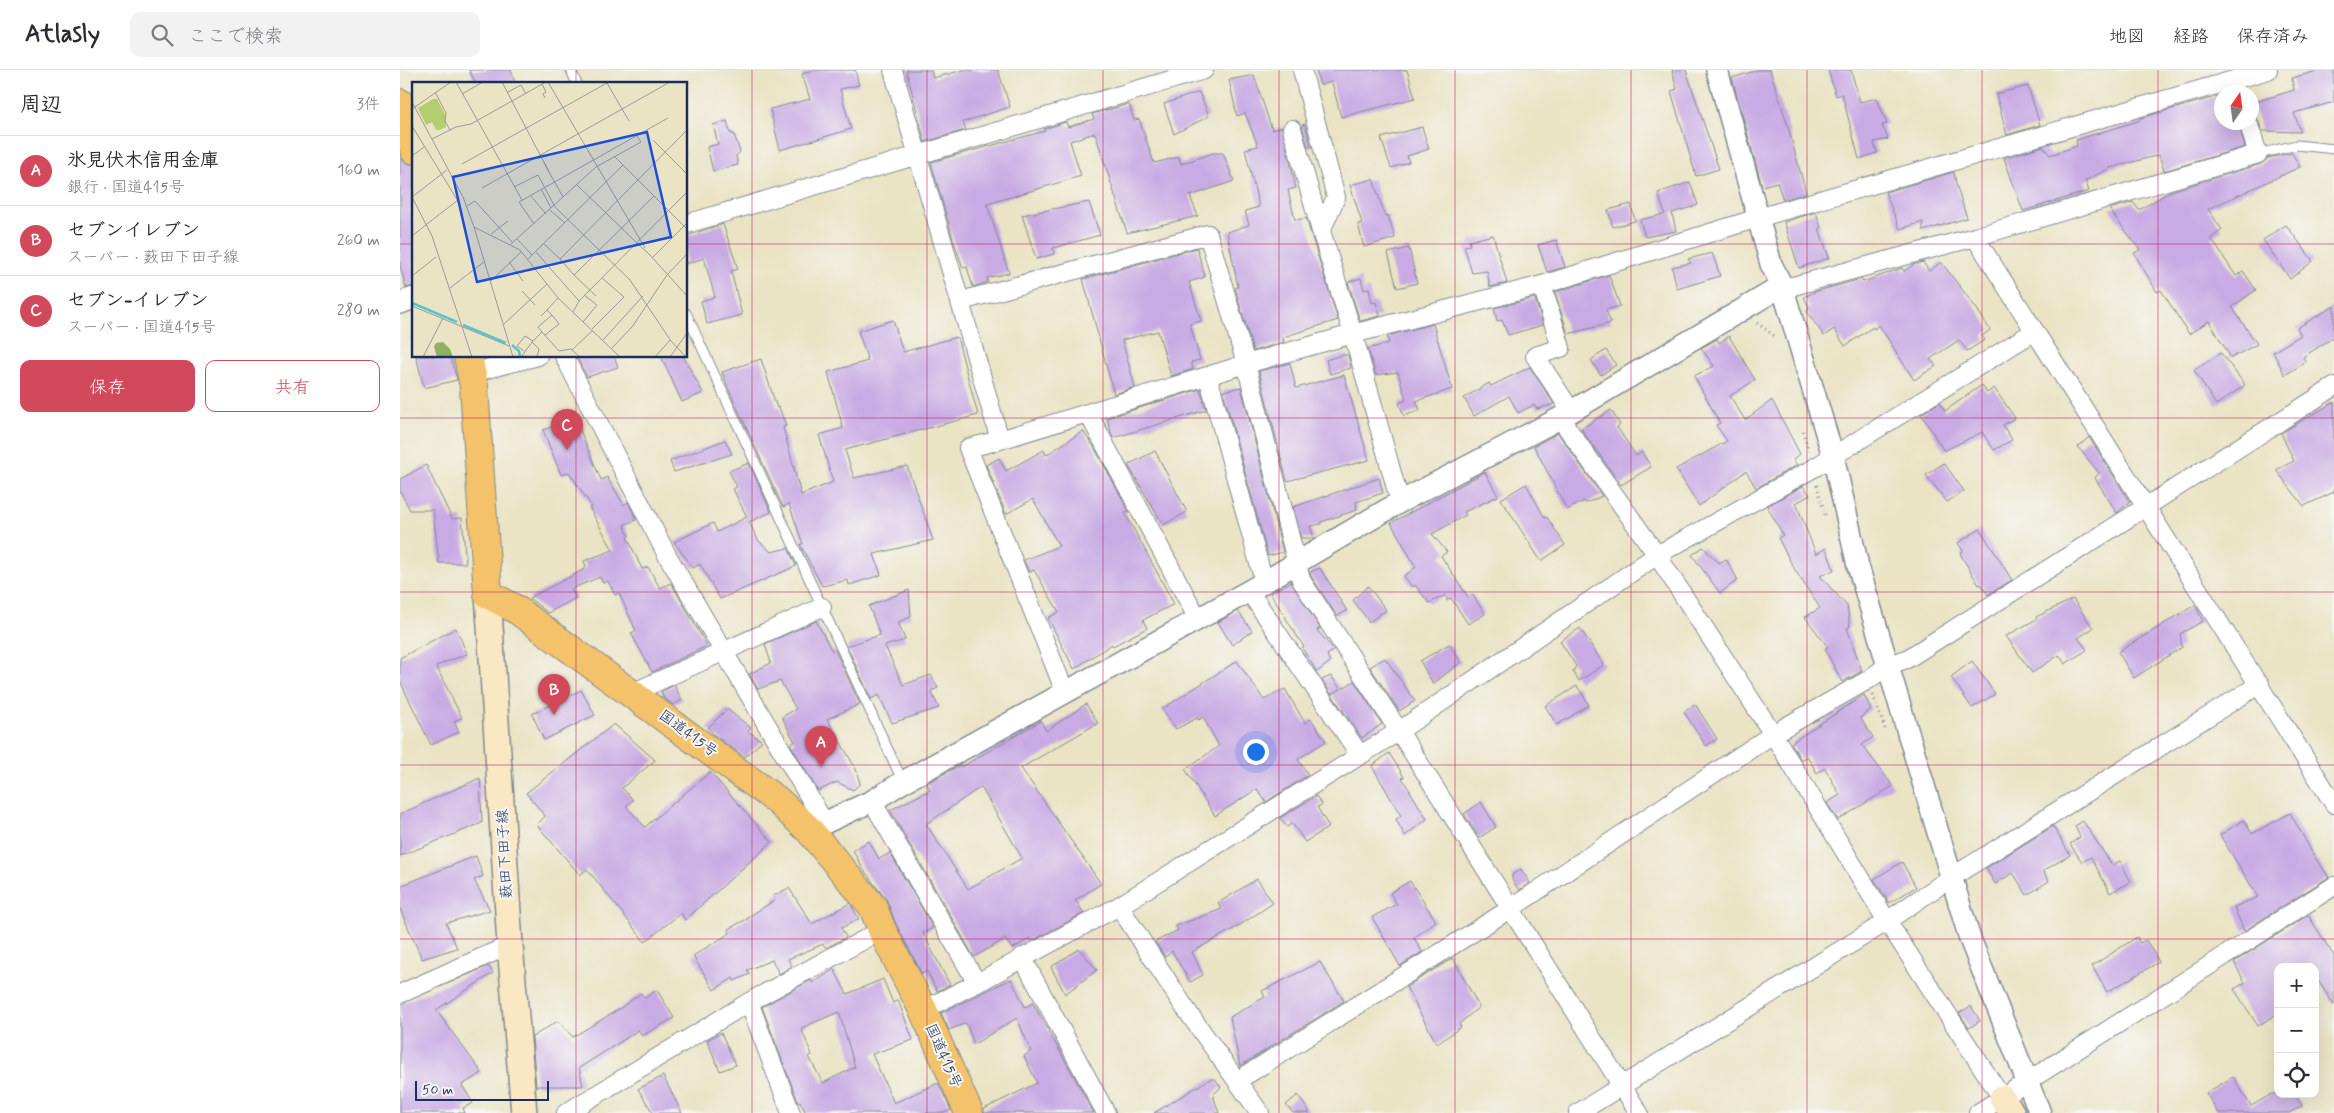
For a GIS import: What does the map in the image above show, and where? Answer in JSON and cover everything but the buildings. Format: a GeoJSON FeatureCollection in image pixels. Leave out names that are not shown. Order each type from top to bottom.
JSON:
{"type":"FeatureCollection","features":[{"type":"Feature","properties":{"kind":"highway"},"geometry":{"type":"LineString","coordinates":[[400,103],[412,143]]}},
{"type":"Feature","properties":{"kind":"highway"},"geometry":{"type":"LineString","coordinates":[[469,364],[488,594]]}},
{"type":"Feature","properties":{"kind":"highway","name":"国道415号"},"geometry":{"type":"LineString","coordinates":[[488,594],[517,610],[778,801],[817,826],[873,907],[882,930],[923,1010],[969,1113]]}},
{"type":"Feature","properties":{"kind":"main road","name":"薮田下田子線"},"geometry":{"type":"LineString","coordinates":[[488,594],[510,945],[524,1113]]}},
{"type":"Feature","properties":{"kind":"street"},"geometry":{"type":"LineString","coordinates":[[893,70],[1000,440]]}},
{"type":"Feature","properties":{"kind":"street"},"geometry":{"type":"LineString","coordinates":[[688,223],[1204,70]]}},
{"type":"Feature","properties":{"kind":"street"},"geometry":{"type":"LineString","coordinates":[[1302,70],[1336,196],[1321,231]]}},
{"type":"Feature","properties":{"kind":"street"},"geometry":{"type":"LineString","coordinates":[[1716,70],[1771,264],[1782,286],[1833,456],[1858,566],[1970,939],[2040,1113]]}},
{"type":"Feature","properties":{"kind":"street"},"geometry":{"type":"LineString","coordinates":[[2238,85],[2268,70]]}},
{"type":"Feature","properties":{"kind":"street"},"geometry":{"type":"LineString","coordinates":[[1065,692],[968,448],[1000,440],[1246,364],[1542,285],[1758,218],[2214,92]]}},
{"type":"Feature","properties":{"kind":"street"},"geometry":{"type":"LineString","coordinates":[[1292,129],[1353,334],[1400,502]]}},
{"type":"Feature","properties":{"kind":"street"},"geometry":{"type":"LineString","coordinates":[[565,358],[668,555],[723,650],[817,826],[872,801],[903,782],[1257,587],[1400,502],[1565,414],[1782,286],[1793,286],[1975,237],[2258,154],[2250,130]]}},
{"type":"Feature","properties":{"kind":"street"},"geometry":{"type":"LineString","coordinates":[[961,301],[1208,234],[1246,364],[1298,562],[1301,580],[1399,731],[1639,1113]]}},
{"type":"Feature","properties":{"kind":"street"},"geometry":{"type":"LineString","coordinates":[[1975,237],[2260,684],[2334,804]]}},
{"type":"Feature","properties":{"kind":"street"},"geometry":{"type":"LineString","coordinates":[[1542,285],[1561,348],[1535,356],[1565,414],[1772,734],[1887,921],[2007,1106]]}},
{"type":"Feature","properties":{"kind":"street"},"geometry":{"type":"LineString","coordinates":[[400,303],[412,299]]}},
{"type":"Feature","properties":{"kind":"street"},"geometry":{"type":"LineString","coordinates":[[923,1010],[1119,906],[1399,731],[1657,555],[1833,456],[2035,331]]}},
{"type":"Feature","properties":{"kind":"street"},"geometry":{"type":"LineString","coordinates":[[469,364],[521,358]]}},
{"type":"Feature","properties":{"kind":"street"},"geometry":{"type":"LineString","coordinates":[[1208,376],[1257,587],[1360,755]]}},
{"type":"Feature","properties":{"kind":"street"},"geometry":{"type":"LineString","coordinates":[[1238,1081],[1510,909],[1772,734],[1868,680],[1888,664],[1907,659],[2334,387]]}},
{"type":"Feature","properties":{"kind":"street"},"geometry":{"type":"LineString","coordinates":[[1088,413],[1198,619]]}},
{"type":"Feature","properties":{"kind":"street"},"geometry":{"type":"LineString","coordinates":[[632,693],[723,650],[822,607]]}},
{"type":"Feature","properties":{"kind":"street"},"geometry":{"type":"LineString","coordinates":[[1578,1113],[1887,921],[1952,877],[2260,684]]}},
{"type":"Feature","properties":{"kind":"street"},"geometry":{"type":"LineString","coordinates":[[872,801],[977,983]]}},
{"type":"Feature","properties":{"kind":"street"},"geometry":{"type":"LineString","coordinates":[[1978,1113],[2007,1106],[2028,1082],[2334,886]]}},
{"type":"Feature","properties":{"kind":"street"},"geometry":{"type":"LineString","coordinates":[[1119,906],[1185,1008],[1260,1113]]}},
{"type":"Feature","properties":{"kind":"street"},"geometry":{"type":"LineString","coordinates":[[566,1113],[749,1002],[882,930]]}},
{"type":"Feature","properties":{"kind":"street"},"geometry":{"type":"LineString","coordinates":[[400,994],[510,945]]}},
{"type":"Feature","properties":{"kind":"street"},"geometry":{"type":"LineString","coordinates":[[1022,957],[1106,1113]]}},
{"type":"Feature","properties":{"kind":"street"},"geometry":{"type":"LineString","coordinates":[[749,1002],[791,1113]]}},
{"type":"Feature","properties":{"kind":"lane"},"geometry":{"type":"LineString","coordinates":[[571,70],[576,82]]}},
{"type":"Feature","properties":{"kind":"lane"},"geometry":{"type":"LineString","coordinates":[[2258,154],[2297,146],[2334,149]]}},
{"type":"Feature","properties":{"kind":"lane"},"geometry":{"type":"LineString","coordinates":[[688,317],[903,782]]}},
{"type":"Feature","properties":{"kind":"place","name":"セブン-イレブン"},"geometry":{"type":"Point","coordinates":[567,450]}},
{"type":"Feature","properties":{"kind":"place","name":"セブンイレブン"},"geometry":{"type":"Point","coordinates":[554,715]}},
{"type":"Feature","properties":{"kind":"place","name":"氷見伏木信用金庫"},"geometry":{"type":"Point","coordinates":[821,767]}}]}
